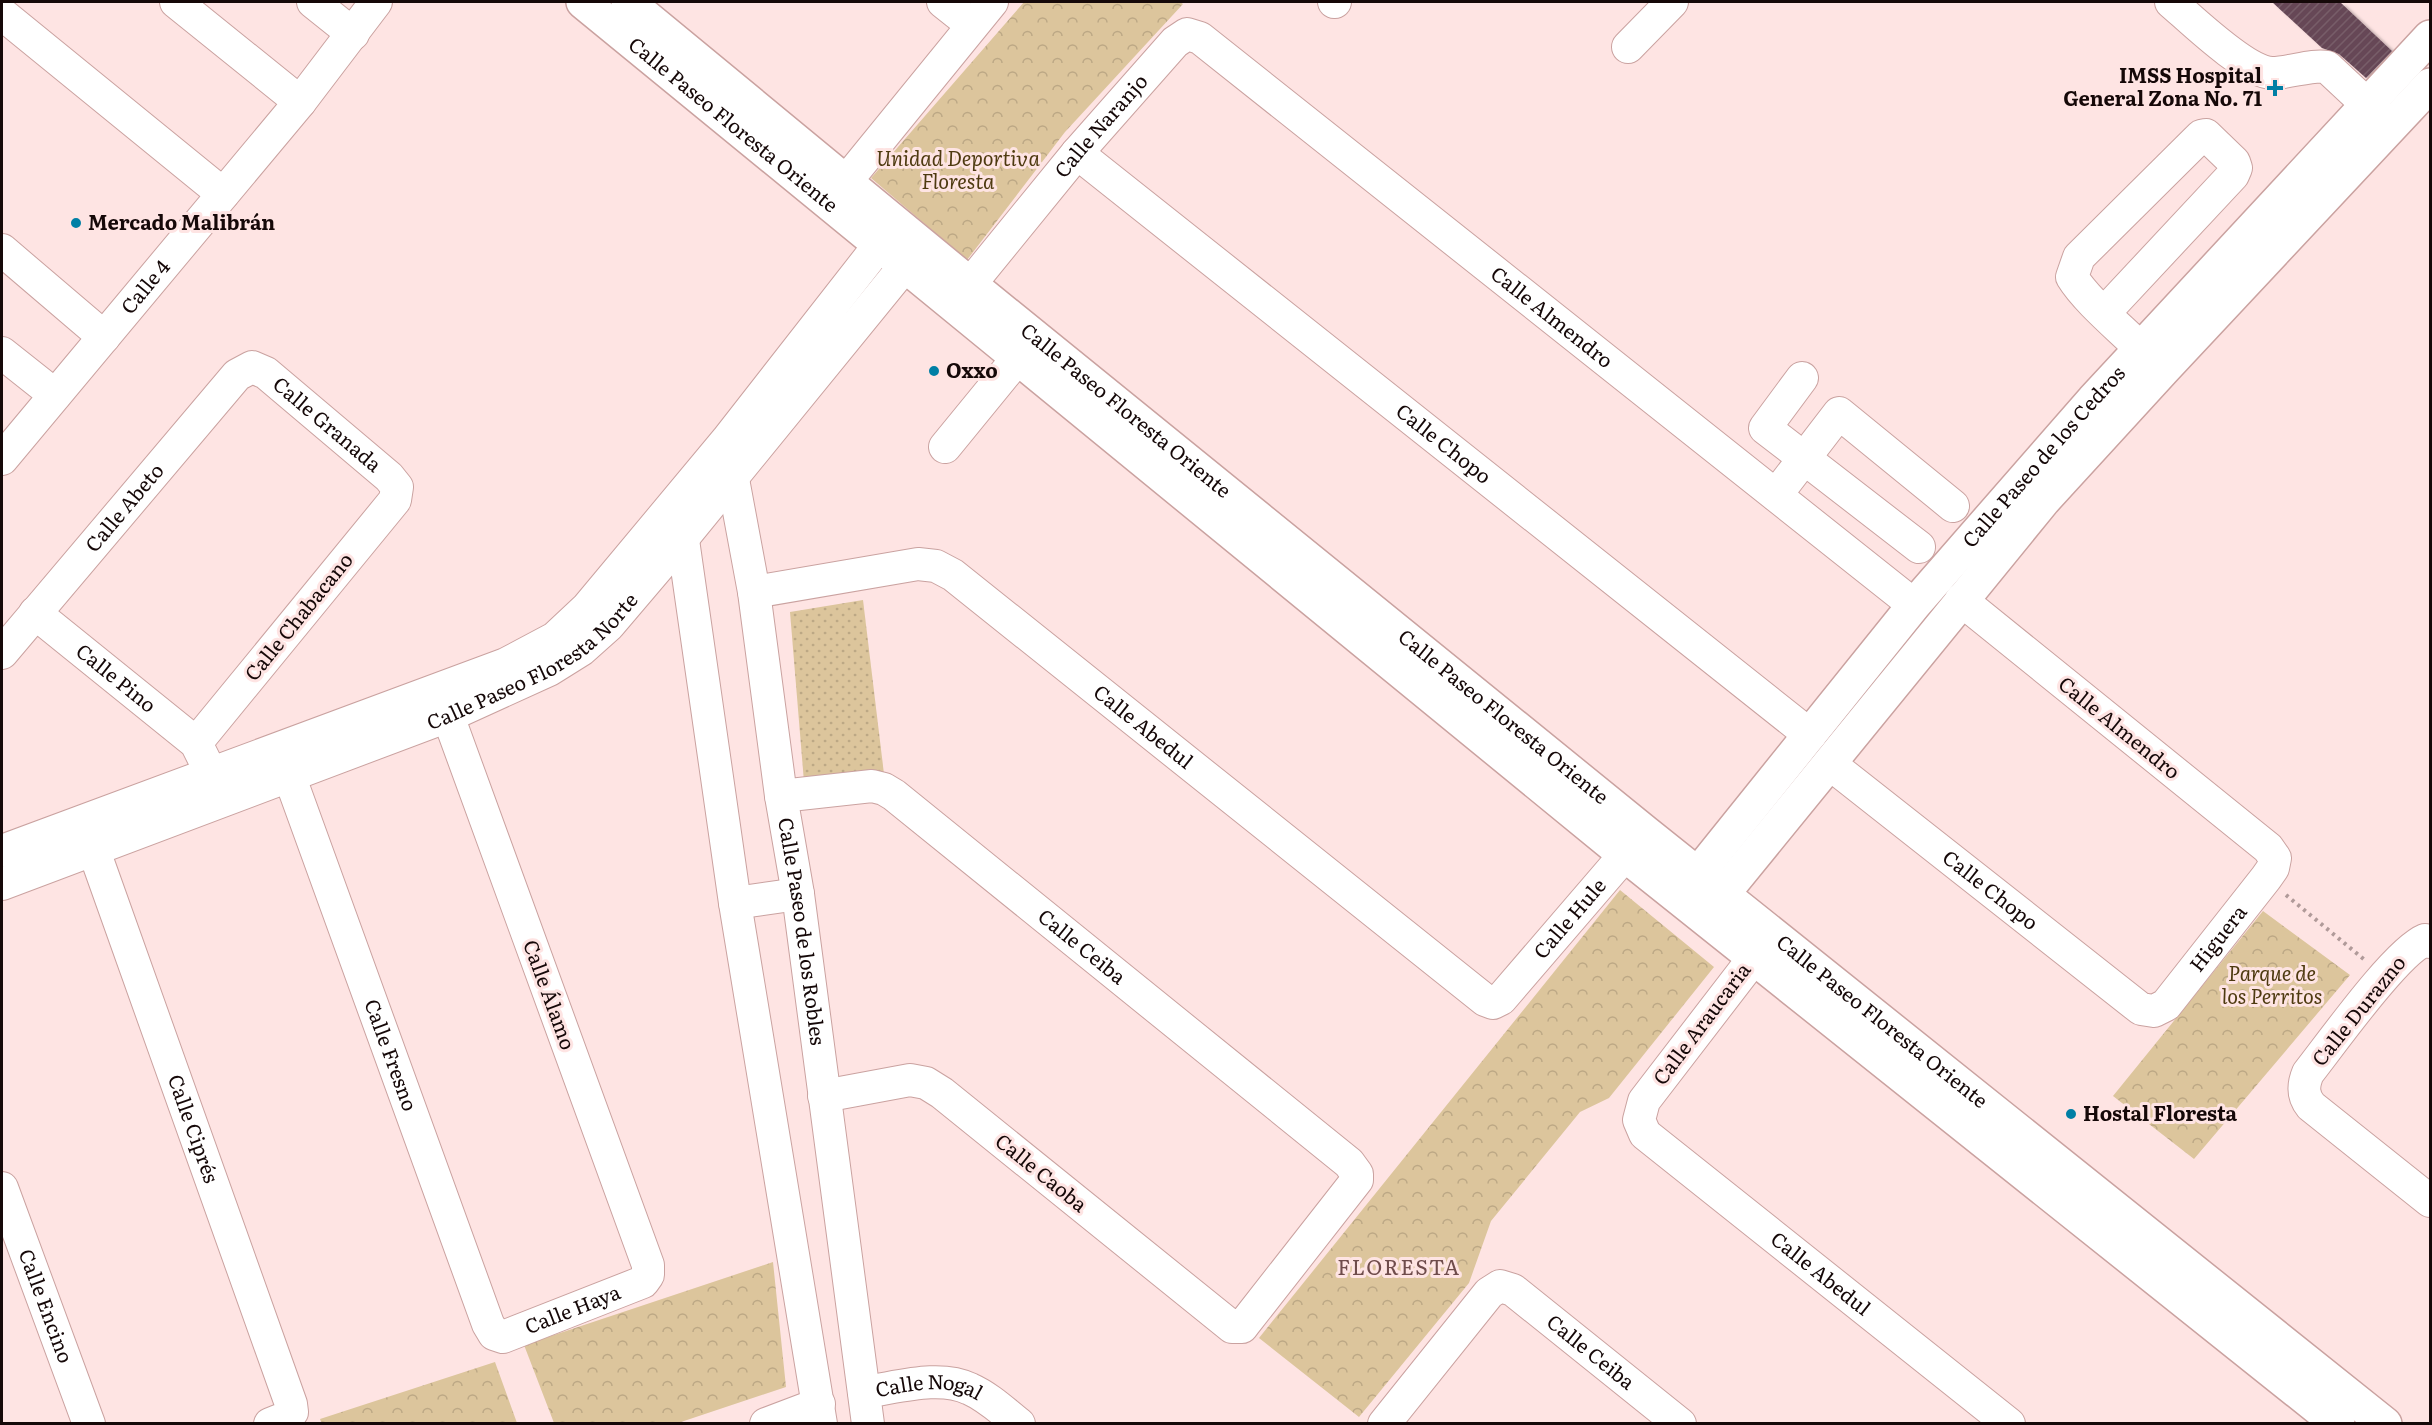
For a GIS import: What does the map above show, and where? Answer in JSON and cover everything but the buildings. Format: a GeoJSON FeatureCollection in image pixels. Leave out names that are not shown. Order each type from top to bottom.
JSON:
{"type":"FeatureCollection","features":[{"type":"Feature","properties":{"kind":"main road","name":"Calle Paseo Floresta Oriente"},"geometry":{"type":"LineString","coordinates":[[583,2],[837,192],[1635,843],[2149,1253],[2385,1424]]}},
{"type":"Feature","properties":{"kind":"main road","name":"Calle Paseo Floresta Oriente"},"geometry":{"type":"LineString","coordinates":[[628,2],[837,192]]}},
{"type":"Feature","properties":{"kind":"main road","name":"Calle Paseo de los Cedros"},"geometry":{"type":"LineString","coordinates":[[1701,895],[1810,735],[1914,605],[2140,348],[2430,37]]}},
{"type":"Feature","properties":{"kind":"main road","name":"Calle Paseo de los Cedros"},"geometry":{"type":"LineString","coordinates":[[1701,895],[1830,764],[2044,500],[2430,85]]}},
{"type":"Feature","properties":{"kind":"main road","name":"Calle Paseo Floresta Oriente"},"geometry":{"type":"LineString","coordinates":[[962,295],[1017,358],[1383,639]]}},
{"type":"Feature","properties":{"kind":"main road","name":"Calle Paseo Floresta Oriente"},"geometry":{"type":"LineString","coordinates":[[2149,1253],[2338,1424]]}},
{"type":"Feature","properties":{"kind":"street"},"geometry":{"type":"LineString","coordinates":[[176,2],[300,102]]}},
{"type":"Feature","properties":{"kind":"street"},"geometry":{"type":"LineString","coordinates":[[313,2],[353,34]]}},
{"type":"Feature","properties":{"kind":"street","name":"Calle 4"},"geometry":{"type":"LineString","coordinates":[[2,459],[300,102],[376,2]]}},
{"type":"Feature","properties":{"kind":"street"},"geometry":{"type":"LineString","coordinates":[[943,2],[972,26]]}},
{"type":"Feature","properties":{"kind":"street"},"geometry":{"type":"LineString","coordinates":[[837,192],[992,2]]}},
{"type":"Feature","properties":{"kind":"street"},"geometry":{"type":"LineString","coordinates":[[1628,47],[1672,2]]}},
{"type":"Feature","properties":{"kind":"street"},"geometry":{"type":"LineString","coordinates":[[2171,2],[2230,52],[2262,72],[2274,73],[2327,67],[2391,127]]}},
{"type":"Feature","properties":{"kind":"street"},"geometry":{"type":"LineString","coordinates":[[2,14],[223,194]]}},
{"type":"Feature","properties":{"kind":"street","name":"Calle Naranjo"},"geometry":{"type":"LineString","coordinates":[[962,295],[1077,153],[1175,42],[1187,34]]}},
{"type":"Feature","properties":{"kind":"street","name":"Calle Almendro"},"geometry":{"type":"LineString","coordinates":[[1187,34],[1200,38],[1914,605]]}},
{"type":"Feature","properties":{"kind":"street"},"geometry":{"type":"LineString","coordinates":[[2105,312],[2232,176],[2236,168],[2234,162],[2206,135],[2200,136],[2079,257],[2072,277],[2105,312],[2140,348]]}},
{"type":"Feature","properties":{"kind":"street"},"geometry":{"type":"LineString","coordinates":[[2327,146],[2352,168]]}},
{"type":"Feature","properties":{"kind":"street","name":"Calle Chopo"},"geometry":{"type":"LineString","coordinates":[[1077,153],[1810,735]]}},
{"type":"Feature","properties":{"kind":"street","name":"Calle Paseo Floresta Norte"},"geometry":{"type":"LineString","coordinates":[[2,884],[93,848],[216,788],[506,664],[555,638],[586,608],[678,501],[889,234]]}},
{"type":"Feature","properties":{"kind":"street"},"geometry":{"type":"LineString","coordinates":[[2,250],[104,337]]}},
{"type":"Feature","properties":{"kind":"street","name":"Calle Paseo Floresta Norte"},"geometry":{"type":"LineString","coordinates":[[2,851],[216,788],[289,775],[448,716],[549,670],[581,650],[609,625],[683,538],[914,256]]}},
{"type":"Feature","properties":{"kind":"street"},"geometry":{"type":"LineString","coordinates":[[2,353],[55,395]]}},
{"type":"Feature","properties":{"kind":"street"},"geometry":{"type":"LineString","coordinates":[[945,447],[1017,358]]}},
{"type":"Feature","properties":{"kind":"street","name":"Calle Granada"},"geometry":{"type":"LineString","coordinates":[[252,367],[274,381],[389,477],[397,487]]}},
{"type":"Feature","properties":{"kind":"street","name":"Calle Abeto"},"geometry":{"type":"LineString","coordinates":[[2,653],[237,375],[252,367]]}},
{"type":"Feature","properties":{"kind":"street"},"geometry":{"type":"LineString","coordinates":[[1802,378],[1765,428],[1919,547]]}},
{"type":"Feature","properties":{"kind":"street"},"geometry":{"type":"LineString","coordinates":[[1776,495],[1839,413],[1953,506]]}},
{"type":"Feature","properties":{"kind":"street","name":"Calle Paseo de los Robles"},"geometry":{"type":"LineString","coordinates":[[727,440],[754,592],[781,796],[798,894],[868,1424]]}},
{"type":"Feature","properties":{"kind":"street","name":"Calle Chabacano"},"geometry":{"type":"LineString","coordinates":[[196,744],[395,500],[397,487]]}},
{"type":"Feature","properties":{"kind":"street"},"geometry":{"type":"LineString","coordinates":[[678,501],[735,903],[820,1414],[766,1424]]}},
{"type":"Feature","properties":{"kind":"street","name":"Calle Abedul"},"geometry":{"type":"LineString","coordinates":[[754,592],[918,564],[936,566],[953,575],[1485,1000],[1494,1003]]}},
{"type":"Feature","properties":{"kind":"street","name":"Calle Almendro"},"geometry":{"type":"LineString","coordinates":[[1961,600],[2268,849],[2270,868]]}},
{"type":"Feature","properties":{"kind":"street","name":"Calle Pino"},"geometry":{"type":"LineString","coordinates":[[35,613],[196,744]]}},
{"type":"Feature","properties":{"kind":"street"},"geometry":{"type":"LineString","coordinates":[[1857,677],[1884,696]]}},
{"type":"Feature","properties":{"kind":"street","name":"Calle Álamo"},"geometry":{"type":"LineString","coordinates":[[448,716],[648,1265],[648,1275]]}},
{"type":"Feature","properties":{"kind":"street"},"geometry":{"type":"LineString","coordinates":[[196,744],[216,788]]}},
{"type":"Feature","properties":{"kind":"street","name":"Calle Chopo"},"geometry":{"type":"LineString","coordinates":[[1830,764],[2141,1009],[2154,1011]]}},
{"type":"Feature","properties":{"kind":"street","name":"Calle Fresno"},"geometry":{"type":"LineString","coordinates":[[289,775],[488,1324],[494,1334]]}},
{"type":"Feature","properties":{"kind":"street","name":"Calle Ceiba"},"geometry":{"type":"LineString","coordinates":[[781,796],[872,786],[889,792],[1349,1163],[1357,1174],[1354,1185],[1245,1323],[1237,1328]]}},
{"type":"Feature","properties":{"kind":"street","name":"Calle Hule"},"geometry":{"type":"LineString","coordinates":[[1494,1003],[1501,999],[1635,843]]}},
{"type":"Feature","properties":{"kind":"street","name":"Calle Ciprés"},"geometry":{"type":"LineString","coordinates":[[93,848],[283,1381],[281,1418]]}},
{"type":"Feature","properties":{"kind":"street","name":"Higuera"},"geometry":{"type":"LineString","coordinates":[[2154,1011],[2166,1005],[2270,868]]}},
{"type":"Feature","properties":{"kind":"street"},"geometry":{"type":"LineString","coordinates":[[735,903],[798,894]]}},
{"type":"Feature","properties":{"kind":"street","name":"Calle Durazno"},"geometry":{"type":"LineString","coordinates":[[2428,941],[2414,944],[2385,977],[2308,1073],[2303,1090],[2305,1099],[2311,1106],[2430,1202]]}},
{"type":"Feature","properties":{"kind":"street","name":"Calle Araucaria"},"geometry":{"type":"LineString","coordinates":[[1639,1120],[1644,1101],[1764,945]]}},
{"type":"Feature","properties":{"kind":"street","name":"Calle Caoba"},"geometry":{"type":"LineString","coordinates":[[824,1096],[910,1080],[926,1083],[942,1093],[1229,1325],[1237,1328]]}},
{"type":"Feature","properties":{"kind":"street","name":"Calle Abedul"},"geometry":{"type":"LineString","coordinates":[[1639,1120],[1645,1134],[2009,1424]]}},
{"type":"Feature","properties":{"kind":"street","name":"Calle Encino"},"geometry":{"type":"LineString","coordinates":[[2,1188],[89,1424]]}},
{"type":"Feature","properties":{"kind":"street","name":"Calle Haya"},"geometry":{"type":"LineString","coordinates":[[494,1334],[503,1337],[643,1282],[648,1275]]}},
{"type":"Feature","properties":{"kind":"street","name":"Calle Ceiba"},"geometry":{"type":"LineString","coordinates":[[1384,1424],[1489,1293],[1500,1286],[1513,1290],[1680,1424]]}},
{"type":"Feature","properties":{"kind":"street","name":"Calle Nogal"},"geometry":{"type":"LineString","coordinates":[[864,1392],[950,1383],[968,1388],[987,1398],[1019,1424]]}},
{"type":"Feature","properties":{"kind":"path"},"geometry":{"type":"LineString","coordinates":[[2270,868],[2385,977]]}},
{"type":"Feature","properties":{"kind":"green space","name":"Unidad Deportiva Floresta"},"geometry":{"type":"Polygon","coordinates":[[[1024,2],[1180,2],[1183,4],[1065,132],[967,260],[871,178],[1024,2]]]}},
{"type":"Feature","properties":{"kind":"green space"},"geometry":{"type":"Polygon","coordinates":[[[863,600],[884,774],[804,782],[790,612],[863,600]]]}},
{"type":"Feature","properties":{"kind":"green space"},"geometry":{"type":"Polygon","coordinates":[[[1620,890],[1714,967],[1609,1098],[1580,1112],[1491,1221],[1469,1283],[1359,1417],[1259,1338],[1620,890]]]}},
{"type":"Feature","properties":{"kind":"green space","name":"Parque de los Perritos"},"geometry":{"type":"Polygon","coordinates":[[[2263,911],[2350,975],[2194,1159],[2113,1096],[2263,911]]]}},
{"type":"Feature","properties":{"kind":"green space"},"geometry":{"type":"Polygon","coordinates":[[[773,1262],[786,1387],[678,1423],[554,1423],[524,1345],[773,1262]]]}},
{"type":"Feature","properties":{"kind":"green space"},"geometry":{"type":"Polygon","coordinates":[[[495,1362],[517,1423],[322,1424],[320,1419],[495,1362]]]}},
{"type":"Feature","properties":{"kind":"place","name":"IMSS Hospital General Zona No. 71"},"geometry":{"type":"Point","coordinates":[2275,88]}},
{"type":"Feature","properties":{"kind":"place","name":"Mercado Malibrán"},"geometry":{"type":"Point","coordinates":[76,223]}},
{"type":"Feature","properties":{"kind":"place","name":"Oxxo"},"geometry":{"type":"Point","coordinates":[934,371]}},
{"type":"Feature","properties":{"kind":"place","name":"Hostal Floresta"},"geometry":{"type":"Point","coordinates":[2071,1114]}},
{"type":"Feature","properties":{"kind":"district","name":"FLORESTA"},"geometry":{"type":"Point","coordinates":[1399,1268]}}]}
